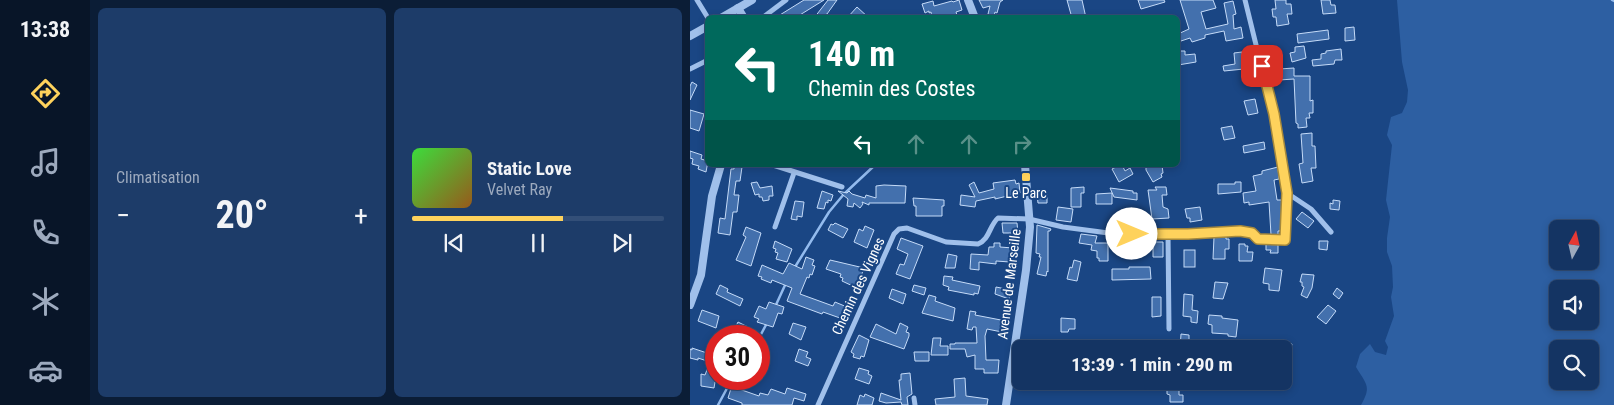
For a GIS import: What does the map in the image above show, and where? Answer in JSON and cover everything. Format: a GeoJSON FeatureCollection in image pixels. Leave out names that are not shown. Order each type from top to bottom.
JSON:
{"type":"FeatureCollection","features":[{"type":"Feature","properties":{"kind":"street"},"geometry":{"type":"LineString","coordinates":[[697,0],[706,15]]}},
{"type":"Feature","properties":{"kind":"street"},"geometry":{"type":"LineString","coordinates":[[726,15],[752,0]]}},
{"type":"Feature","properties":{"kind":"street"},"geometry":{"type":"LineString","coordinates":[[772,15],[786,0]]}},
{"type":"Feature","properties":{"kind":"street"},"geometry":{"type":"LineString","coordinates":[[968,0],[974,15]]}},
{"type":"Feature","properties":{"kind":"street"},"geometry":{"type":"LineString","coordinates":[[1029,219],[1089,231],[1116,234],[1240,231],[1252,233],[1258,239],[1285,240],[1287,193],[1274,114],[1245,0]]}},
{"type":"Feature","properties":{"kind":"street"},"geometry":{"type":"LineString","coordinates":[[738,8],[742,15]]}},
{"type":"Feature","properties":{"kind":"street"},"geometry":{"type":"LineString","coordinates":[[690,36],[705,28]]}},
{"type":"Feature","properties":{"kind":"street"},"geometry":{"type":"LineString","coordinates":[[690,69],[705,62]]}},
{"type":"Feature","properties":{"kind":"street"},"geometry":{"type":"LineString","coordinates":[[690,305],[701,275],[712,196],[719,167]]}},
{"type":"Feature","properties":{"kind":"street"},"geometry":{"type":"LineString","coordinates":[[779,167],[842,188]]}},
{"type":"Feature","properties":{"kind":"street","name":"Avenue de Marseille"},"geometry":{"type":"LineString","coordinates":[[1006,405],[1026,270],[1029,219],[1025,167]]}},
{"type":"Feature","properties":{"kind":"street"},"geometry":{"type":"LineString","coordinates":[[774,227],[794,172]]}},
{"type":"Feature","properties":{"kind":"street"},"geometry":{"type":"LineString","coordinates":[[1287,193],[1311,209],[1331,232]]}},
{"type":"Feature","properties":{"kind":"street","name":"Chemin des Vignes"},"geometry":{"type":"LineString","coordinates":[[818,405],[894,234],[899,229],[907,228],[946,242],[978,244],[985,239],[998,218],[1029,219]]}},
{"type":"Feature","properties":{"kind":"street"},"geometry":{"type":"LineString","coordinates":[[1168,234],[1169,329]]}},
{"type":"Feature","properties":{"kind":"street"},"geometry":{"type":"LineString","coordinates":[[914,398],[914,405]]}},
{"type":"Feature","properties":{"kind":"shaded area"},"geometry":{"type":"Polygon","coordinates":[[[1397,0],[1614,0],[1614,405],[1361,405],[1367,389],[1365,381],[1356,367],[1360,354],[1370,344],[1375,352],[1386,355],[1388,347],[1385,341],[1394,316],[1391,297],[1393,287],[1392,266],[1387,252],[1390,217],[1386,200],[1392,145],[1387,135],[1391,117],[1402,113],[1407,102],[1408,90],[1402,62],[1397,0]]]}},
{"type":"Feature","properties":{"kind":"building"},"geometry":{"type":"Polygon","coordinates":[[[804,0],[824,0],[800,15],[780,15],[804,0]]]}},
{"type":"Feature","properties":{"kind":"building"},"geometry":{"type":"Polygon","coordinates":[[[828,0],[837,0],[827,14],[816,15],[828,0]]]}},
{"type":"Feature","properties":{"kind":"building"},"geometry":{"type":"Polygon","coordinates":[[[959,0],[962,10],[956,12],[957,15],[932,15],[929,11],[925,13],[922,4],[933,1],[934,6],[959,0]]]}},
{"type":"Feature","properties":{"kind":"building"},"geometry":{"type":"Polygon","coordinates":[[[979,0],[1003,0],[1000,2],[997,13],[995,12],[994,15],[988,14],[990,6],[983,8],[979,0]]]}},
{"type":"Feature","properties":{"kind":"building"},"geometry":{"type":"Polygon","coordinates":[[[1067,0],[1082,0],[1085,15],[1071,15],[1067,0]]]}},
{"type":"Feature","properties":{"kind":"building"},"geometry":{"type":"Polygon","coordinates":[[[1138,0],[1164,0],[1165,2],[1141,9],[1138,0]]]}},
{"type":"Feature","properties":{"kind":"building"},"geometry":{"type":"Polygon","coordinates":[[[1180,0],[1213,0],[1216,8],[1201,12],[1206,29],[1228,24],[1224,3],[1233,1],[1236,14],[1233,15],[1234,29],[1241,27],[1243,38],[1226,41],[1224,31],[1205,35],[1205,38],[1192,42],[1190,38],[1180,41],[1180,33],[1189,29],[1180,0]]]}},
{"type":"Feature","properties":{"kind":"building"},"geometry":{"type":"Polygon","coordinates":[[[1275,0],[1286,0],[1286,4],[1291,4],[1292,14],[1287,14],[1289,24],[1277,26],[1276,17],[1273,17],[1272,9],[1276,9],[1275,0]]]}},
{"type":"Feature","properties":{"kind":"building"},"geometry":{"type":"Polygon","coordinates":[[[1321,0],[1330,0],[1331,5],[1335,5],[1336,13],[1323,14],[1321,0]]]}},
{"type":"Feature","properties":{"kind":"building"},"geometry":{"type":"Polygon","coordinates":[[[857,7],[866,15],[850,15],[857,7]]]}},
{"type":"Feature","properties":{"kind":"building"},"geometry":{"type":"Polygon","coordinates":[[[1354,27],[1355,40],[1345,41],[1345,28],[1354,27]]]}},
{"type":"Feature","properties":{"kind":"building"},"geometry":{"type":"Polygon","coordinates":[[[1328,30],[1329,39],[1298,43],[1297,34],[1328,30]]]}},
{"type":"Feature","properties":{"kind":"building"},"geometry":{"type":"Polygon","coordinates":[[[1304,46],[1306,58],[1292,62],[1290,53],[1295,52],[1295,47],[1304,46]]]}},
{"type":"Feature","properties":{"kind":"building"},"geometry":{"type":"Polygon","coordinates":[[[1341,49],[1342,60],[1335,60],[1334,64],[1313,66],[1312,60],[1321,59],[1321,54],[1326,53],[1326,51],[1341,49]]]}},
{"type":"Feature","properties":{"kind":"building"},"geometry":{"type":"Polygon","coordinates":[[[1180,51],[1185,51],[1185,55],[1195,54],[1196,62],[1180,65],[1180,51]]]}},
{"type":"Feature","properties":{"kind":"building"},"geometry":{"type":"Polygon","coordinates":[[[1242,52],[1244,69],[1224,71],[1223,66],[1235,64],[1234,53],[1242,52]]]}},
{"type":"Feature","properties":{"kind":"building"},"geometry":{"type":"Polygon","coordinates":[[[1277,55],[1278,64],[1271,65],[1270,56],[1277,55]]]}},
{"type":"Feature","properties":{"kind":"building"},"geometry":{"type":"Polygon","coordinates":[[[1294,68],[1294,76],[1310,76],[1310,101],[1313,100],[1313,113],[1309,113],[1310,118],[1306,118],[1307,127],[1298,128],[1296,123],[1294,79],[1279,80],[1279,69],[1294,68]]]}},
{"type":"Feature","properties":{"kind":"building"},"geometry":{"type":"Polygon","coordinates":[[[692,82],[697,85],[690,100],[690,86],[692,82]]]}},
{"type":"Feature","properties":{"kind":"building"},"geometry":{"type":"Polygon","coordinates":[[[1255,99],[1258,113],[1248,115],[1244,101],[1255,99]]]}},
{"type":"Feature","properties":{"kind":"building"},"geometry":{"type":"Polygon","coordinates":[[[690,110],[704,114],[699,131],[690,128],[690,110]]]}},
{"type":"Feature","properties":{"kind":"building"},"geometry":{"type":"Polygon","coordinates":[[[1232,126],[1235,138],[1224,140],[1221,128],[1232,126]]]}},
{"type":"Feature","properties":{"kind":"building"},"geometry":{"type":"Polygon","coordinates":[[[1312,133],[1312,146],[1315,146],[1316,168],[1311,168],[1313,181],[1302,183],[1299,164],[1303,163],[1301,134],[1312,133]]]}},
{"type":"Feature","properties":{"kind":"building"},"geometry":{"type":"Polygon","coordinates":[[[1264,142],[1265,149],[1244,153],[1243,146],[1264,142]]]}},
{"type":"Feature","properties":{"kind":"building"},"geometry":{"type":"Polygon","coordinates":[[[690,151],[702,155],[701,159],[705,160],[705,167],[707,167],[706,172],[698,169],[699,166],[692,164],[693,159],[690,158],[690,151]]]}},
{"type":"Feature","properties":{"kind":"building"},"geometry":{"type":"Polygon","coordinates":[[[734,167],[742,167],[740,181],[736,181],[734,195],[739,195],[737,212],[733,212],[730,235],[718,233],[720,218],[725,219],[731,169],[734,169],[734,167]]]}},
{"type":"Feature","properties":{"kind":"building"},"geometry":{"type":"Polygon","coordinates":[[[1123,167],[1125,171],[1130,168],[1133,174],[1119,182],[1112,169],[1123,167]]]}},
{"type":"Feature","properties":{"kind":"building"},"geometry":{"type":"Polygon","coordinates":[[[1146,167],[1162,167],[1162,177],[1153,182],[1146,167]]]}},
{"type":"Feature","properties":{"kind":"building"},"geometry":{"type":"Polygon","coordinates":[[[1278,167],[1279,179],[1274,180],[1277,200],[1282,200],[1281,228],[1278,231],[1278,235],[1271,235],[1269,202],[1249,205],[1249,202],[1244,203],[1243,193],[1256,191],[1253,176],[1262,174],[1262,171],[1278,167]]]}},
{"type":"Feature","properties":{"kind":"building"},"geometry":{"type":"Polygon","coordinates":[[[1015,180],[1016,184],[1019,183],[1020,193],[976,201],[975,207],[960,205],[961,195],[975,197],[969,185],[974,182],[979,193],[994,189],[993,183],[1015,180]]]}},
{"type":"Feature","properties":{"kind":"building"},"geometry":{"type":"Polygon","coordinates":[[[757,182],[760,188],[772,186],[773,196],[769,196],[769,200],[763,201],[759,194],[755,195],[751,183],[757,182]]]}},
{"type":"Feature","properties":{"kind":"building"},"geometry":{"type":"Polygon","coordinates":[[[1235,182],[1241,182],[1241,192],[1218,194],[1218,184],[1235,184],[1235,182]]]}},
{"type":"Feature","properties":{"kind":"building"},"geometry":{"type":"Polygon","coordinates":[[[876,186],[906,186],[905,203],[869,203],[869,205],[862,202],[863,204],[860,208],[854,203],[853,207],[847,206],[848,199],[838,191],[847,193],[849,191],[852,194],[865,198],[866,195],[876,198],[876,186]]]}},
{"type":"Feature","properties":{"kind":"building"},"geometry":{"type":"Polygon","coordinates":[[[1084,187],[1084,193],[1081,193],[1081,207],[1071,207],[1071,188],[1084,187]]]}},
{"type":"Feature","properties":{"kind":"building"},"geometry":{"type":"Polygon","coordinates":[[[1155,187],[1166,187],[1167,195],[1162,195],[1163,207],[1168,209],[1169,218],[1152,219],[1148,190],[1157,190],[1155,187]]]}},
{"type":"Feature","properties":{"kind":"building"},"geometry":{"type":"Polygon","coordinates":[[[1110,188],[1133,191],[1133,193],[1137,193],[1137,200],[1114,197],[1110,188]]]}},
{"type":"Feature","properties":{"kind":"building"},"geometry":{"type":"Polygon","coordinates":[[[822,191],[833,195],[831,201],[828,200],[828,203],[826,202],[824,209],[817,208],[822,191]]]}},
{"type":"Feature","properties":{"kind":"building"},"geometry":{"type":"Polygon","coordinates":[[[1112,193],[1112,204],[1096,204],[1096,194],[1112,193]]]}},
{"type":"Feature","properties":{"kind":"building"},"geometry":{"type":"Polygon","coordinates":[[[1037,194],[1047,194],[1047,203],[1038,203],[1037,194]]]}},
{"type":"Feature","properties":{"kind":"building"},"geometry":{"type":"Polygon","coordinates":[[[913,198],[944,200],[942,216],[916,216],[916,206],[914,206],[913,198]]]}},
{"type":"Feature","properties":{"kind":"building"},"geometry":{"type":"Polygon","coordinates":[[[1333,200],[1340,201],[1339,210],[1330,209],[1330,203],[1333,204],[1333,200]]]}},
{"type":"Feature","properties":{"kind":"building"},"geometry":{"type":"Polygon","coordinates":[[[795,201],[804,202],[802,217],[797,216],[797,220],[791,219],[795,201]]]}},
{"type":"Feature","properties":{"kind":"building"},"geometry":{"type":"Polygon","coordinates":[[[1058,207],[1073,209],[1071,222],[1056,220],[1058,207]]]}},
{"type":"Feature","properties":{"kind":"building"},"geometry":{"type":"Polygon","coordinates":[[[1200,207],[1202,220],[1190,222],[1185,209],[1200,207]]]}},
{"type":"Feature","properties":{"kind":"building"},"geometry":{"type":"Polygon","coordinates":[[[1124,210],[1133,210],[1136,226],[1124,226],[1124,210]]]}},
{"type":"Feature","properties":{"kind":"building"},"geometry":{"type":"Polygon","coordinates":[[[1302,212],[1314,221],[1308,228],[1296,219],[1302,212]]]}},
{"type":"Feature","properties":{"kind":"building"},"geometry":{"type":"Polygon","coordinates":[[[835,223],[848,229],[843,238],[828,230],[831,224],[835,223]]]}},
{"type":"Feature","properties":{"kind":"building"},"geometry":{"type":"Polygon","coordinates":[[[1002,223],[1017,223],[1018,233],[1003,233],[1002,223]]]}},
{"type":"Feature","properties":{"kind":"building"},"geometry":{"type":"Polygon","coordinates":[[[1037,225],[1051,229],[1048,231],[1048,272],[1046,276],[1037,274],[1041,257],[1039,257],[1040,254],[1036,253],[1037,225]]]}},
{"type":"Feature","properties":{"kind":"building"},"geometry":{"type":"Polygon","coordinates":[[[865,226],[874,230],[867,248],[854,242],[859,229],[863,231],[865,226]]]}},
{"type":"Feature","properties":{"kind":"building"},"geometry":{"type":"Polygon","coordinates":[[[746,227],[761,233],[751,266],[736,260],[746,237],[743,235],[746,227]]]}},
{"type":"Feature","properties":{"kind":"building"},"geometry":{"type":"Polygon","coordinates":[[[1081,234],[1097,236],[1095,243],[1108,243],[1108,261],[1099,261],[1097,251],[1091,250],[1092,245],[1079,243],[1081,234]]]}},
{"type":"Feature","properties":{"kind":"building"},"geometry":{"type":"Polygon","coordinates":[[[1226,236],[1226,239],[1229,239],[1229,249],[1225,249],[1225,259],[1213,259],[1214,237],[1226,236]]]}},
{"type":"Feature","properties":{"kind":"building"},"geometry":{"type":"Polygon","coordinates":[[[901,238],[923,246],[910,279],[896,274],[900,264],[904,265],[908,254],[897,249],[901,238]]]}},
{"type":"Feature","properties":{"kind":"building"},"geometry":{"type":"Polygon","coordinates":[[[1146,239],[1153,239],[1153,242],[1163,242],[1163,257],[1153,257],[1153,247],[1146,247],[1146,239]]]}},
{"type":"Feature","properties":{"kind":"building"},"geometry":{"type":"Polygon","coordinates":[[[775,241],[792,249],[787,262],[776,259],[778,253],[773,248],[775,241]]]}},
{"type":"Feature","properties":{"kind":"building"},"geometry":{"type":"Polygon","coordinates":[[[1319,241],[1328,241],[1327,250],[1319,249],[1319,241]]]}},
{"type":"Feature","properties":{"kind":"building"},"geometry":{"type":"Polygon","coordinates":[[[994,243],[1000,243],[1000,247],[1013,248],[1010,262],[996,261],[996,264],[979,262],[979,270],[970,269],[971,254],[988,255],[989,247],[994,247],[994,243]]]}},
{"type":"Feature","properties":{"kind":"building"},"geometry":{"type":"Polygon","coordinates":[[[1239,244],[1248,246],[1247,252],[1253,252],[1252,261],[1239,261],[1239,244]]]}},
{"type":"Feature","properties":{"kind":"building"},"geometry":{"type":"Polygon","coordinates":[[[1266,244],[1278,244],[1278,253],[1270,253],[1271,250],[1266,250],[1266,244]]]}},
{"type":"Feature","properties":{"kind":"building"},"geometry":{"type":"Polygon","coordinates":[[[1184,250],[1195,250],[1195,267],[1184,267],[1184,250]]]}},
{"type":"Feature","properties":{"kind":"building"},"geometry":{"type":"Polygon","coordinates":[[[948,254],[957,256],[955,268],[945,268],[948,254]]]}},
{"type":"Feature","properties":{"kind":"building"},"geometry":{"type":"Polygon","coordinates":[[[806,257],[814,260],[812,265],[815,266],[812,275],[810,274],[809,278],[807,277],[800,294],[833,306],[835,302],[847,307],[843,318],[823,312],[822,314],[787,301],[792,288],[772,280],[771,283],[758,276],[762,265],[783,274],[789,263],[802,269],[806,257]]]}},
{"type":"Feature","properties":{"kind":"building"},"geometry":{"type":"Polygon","coordinates":[[[830,260],[864,268],[857,288],[842,281],[841,274],[826,269],[830,260]]]}},
{"type":"Feature","properties":{"kind":"building"},"geometry":{"type":"Polygon","coordinates":[[[1074,260],[1081,262],[1077,281],[1067,279],[1074,260]]]}},
{"type":"Feature","properties":{"kind":"building"},"geometry":{"type":"Polygon","coordinates":[[[1129,267],[1150,267],[1151,279],[1112,280],[1112,269],[1129,269],[1129,267]]]}},
{"type":"Feature","properties":{"kind":"building"},"geometry":{"type":"Polygon","coordinates":[[[1265,268],[1282,270],[1279,291],[1269,290],[1269,284],[1263,283],[1265,268]]]}},
{"type":"Feature","properties":{"kind":"building"},"geometry":{"type":"Polygon","coordinates":[[[1302,274],[1314,275],[1312,288],[1307,298],[1301,295],[1304,287],[1302,282],[1300,282],[1302,274]]]}},
{"type":"Feature","properties":{"kind":"building"},"geometry":{"type":"Polygon","coordinates":[[[944,276],[953,277],[952,280],[980,286],[978,294],[974,293],[974,295],[948,290],[949,287],[943,285],[944,276]]]}},
{"type":"Feature","properties":{"kind":"building"},"geometry":{"type":"Polygon","coordinates":[[[1215,282],[1228,283],[1223,299],[1213,298],[1215,282]]]}},
{"type":"Feature","properties":{"kind":"building"},"geometry":{"type":"Polygon","coordinates":[[[720,285],[728,289],[727,292],[743,299],[740,306],[716,294],[720,285]]]}},
{"type":"Feature","properties":{"kind":"building"},"geometry":{"type":"Polygon","coordinates":[[[914,285],[926,288],[924,295],[912,291],[914,285]]]}},
{"type":"Feature","properties":{"kind":"building"},"geometry":{"type":"Polygon","coordinates":[[[996,287],[1011,290],[1009,299],[995,294],[996,287]]]}},
{"type":"Feature","properties":{"kind":"building"},"geometry":{"type":"Polygon","coordinates":[[[1337,288],[1343,293],[1339,299],[1333,294],[1337,288]]]}},
{"type":"Feature","properties":{"kind":"building"},"geometry":{"type":"Polygon","coordinates":[[[892,289],[906,294],[903,304],[889,298],[892,289]]]}},
{"type":"Feature","properties":{"kind":"building"},"geometry":{"type":"Polygon","coordinates":[[[1184,294],[1193,295],[1192,310],[1198,311],[1197,323],[1191,322],[1191,317],[1183,316],[1184,294]]]}},
{"type":"Feature","properties":{"kind":"building"},"geometry":{"type":"Polygon","coordinates":[[[929,295],[936,297],[935,301],[955,308],[953,321],[922,313],[929,295]]]}},
{"type":"Feature","properties":{"kind":"building"},"geometry":{"type":"Polygon","coordinates":[[[1152,297],[1161,297],[1161,316],[1152,317],[1152,297]]]}},
{"type":"Feature","properties":{"kind":"building"},"geometry":{"type":"Polygon","coordinates":[[[769,302],[784,307],[782,314],[778,313],[773,327],[757,322],[759,319],[754,317],[759,306],[766,309],[769,302]]]}},
{"type":"Feature","properties":{"kind":"building"},"geometry":{"type":"Polygon","coordinates":[[[1328,305],[1336,311],[1326,324],[1317,317],[1328,305]]]}},
{"type":"Feature","properties":{"kind":"building"},"geometry":{"type":"Polygon","coordinates":[[[702,310],[719,316],[717,325],[708,325],[698,321],[702,310]]]}},
{"type":"Feature","properties":{"kind":"building"},"geometry":{"type":"Polygon","coordinates":[[[970,311],[976,312],[975,315],[1006,321],[1002,332],[987,329],[985,336],[986,360],[999,360],[998,373],[984,373],[984,369],[975,369],[975,355],[967,357],[965,349],[950,349],[950,344],[977,343],[976,327],[973,327],[972,330],[967,329],[970,311]]]}},
{"type":"Feature","properties":{"kind":"building"},"geometry":{"type":"Polygon","coordinates":[[[1209,315],[1238,320],[1236,337],[1228,336],[1228,334],[1212,333],[1212,325],[1208,324],[1209,315]]]}},
{"type":"Feature","properties":{"kind":"building"},"geometry":{"type":"Polygon","coordinates":[[[1061,318],[1075,319],[1075,329],[1061,332],[1061,318]]]}},
{"type":"Feature","properties":{"kind":"building"},"geometry":{"type":"Polygon","coordinates":[[[793,323],[806,327],[801,340],[789,334],[793,323]]]}},
{"type":"Feature","properties":{"kind":"building"},"geometry":{"type":"Polygon","coordinates":[[[900,323],[908,327],[906,332],[909,333],[904,349],[870,337],[876,324],[896,334],[900,323]]]}},
{"type":"Feature","properties":{"kind":"building"},"geometry":{"type":"Polygon","coordinates":[[[1181,334],[1189,335],[1189,340],[1181,340],[1181,334]]]}},
{"type":"Feature","properties":{"kind":"building"},"geometry":{"type":"Polygon","coordinates":[[[859,335],[869,340],[864,357],[861,356],[860,359],[853,357],[854,354],[851,352],[859,335]]]}},
{"type":"Feature","properties":{"kind":"building"},"geometry":{"type":"Polygon","coordinates":[[[933,338],[941,338],[940,346],[948,346],[948,355],[931,355],[933,338]]]}},
{"type":"Feature","properties":{"kind":"building"},"geometry":{"type":"Polygon","coordinates":[[[692,348],[705,352],[705,360],[690,358],[690,349],[692,350],[692,348]]]}},
{"type":"Feature","properties":{"kind":"building"},"geometry":{"type":"Polygon","coordinates":[[[799,349],[808,352],[806,357],[811,359],[808,366],[795,361],[799,349]]]}},
{"type":"Feature","properties":{"kind":"building"},"geometry":{"type":"Polygon","coordinates":[[[914,352],[929,352],[929,361],[915,361],[914,352]]]}},
{"type":"Feature","properties":{"kind":"building"},"geometry":{"type":"Polygon","coordinates":[[[859,368],[869,371],[868,374],[872,376],[869,384],[855,379],[859,368]]]}},
{"type":"Feature","properties":{"kind":"building"},"geometry":{"type":"Polygon","coordinates":[[[910,373],[912,394],[907,397],[908,405],[902,405],[901,402],[886,403],[879,401],[881,393],[901,400],[899,380],[901,380],[901,374],[910,373]]]}},
{"type":"Feature","properties":{"kind":"building"},"geometry":{"type":"Polygon","coordinates":[[[701,374],[705,375],[705,387],[701,386],[701,374]]]}},
{"type":"Feature","properties":{"kind":"building"},"geometry":{"type":"Polygon","coordinates":[[[965,378],[966,396],[988,399],[987,405],[936,405],[935,399],[955,397],[954,379],[965,378]]]}},
{"type":"Feature","properties":{"kind":"building"},"geometry":{"type":"Polygon","coordinates":[[[787,388],[806,394],[804,401],[794,398],[792,405],[742,405],[742,403],[728,398],[731,390],[742,390],[759,396],[760,393],[768,395],[771,389],[785,394],[787,388]]]}},
{"type":"Feature","properties":{"kind":"building"},"geometry":{"type":"Polygon","coordinates":[[[1167,390],[1179,390],[1179,395],[1183,395],[1183,402],[1170,402],[1170,395],[1167,394],[1167,390]]]}},
{"type":"Feature","properties":{"kind":"building"},"geometry":{"type":"Polygon","coordinates":[[[865,394],[874,398],[872,405],[857,405],[860,395],[864,397],[865,394]]]}},
{"type":"Feature","properties":{"kind":"waterway"},"geometry":{"type":"LineString","coordinates":[[795,267],[829,212],[844,194],[873,167]]}},
{"type":"Feature","properties":{"kind":"waterway"},"geometry":{"type":"LineString","coordinates":[[775,307],[786,283]]}},
{"type":"Feature","properties":{"kind":"waterway"},"geometry":{"type":"LineString","coordinates":[[718,405],[726,390]]}},
{"type":"Feature","properties":{"kind":"place","name":"Le Parc"},"geometry":{"type":"Point","coordinates":[1026,177]}},
{"type":"Feature","properties":{"kind":"route"},"geometry":{"type":"LineString","coordinates":[[1132,234],[1188,234],[1240,231],[1252,233],[1258,239],[1285,240],[1287,193],[1274,114],[1262,66]]}}]}
